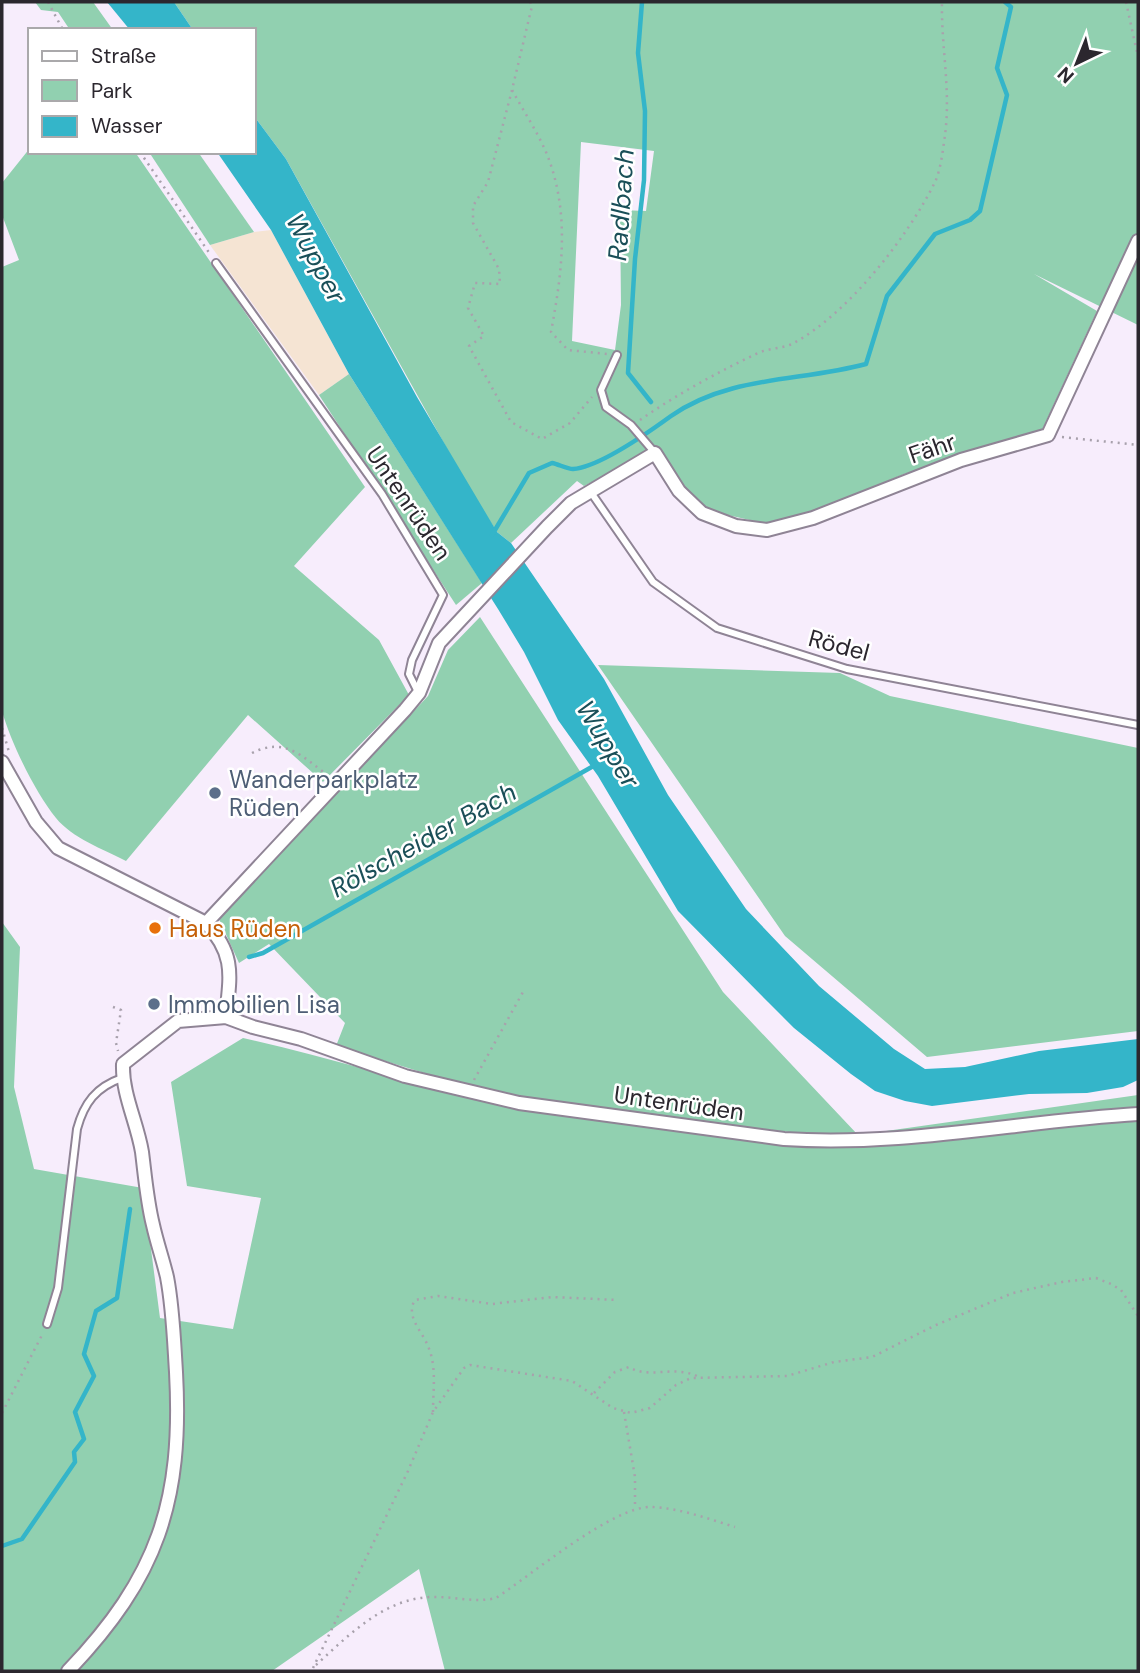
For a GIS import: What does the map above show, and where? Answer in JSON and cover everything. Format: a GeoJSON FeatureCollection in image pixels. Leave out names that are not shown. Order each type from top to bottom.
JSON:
{"type":"FeatureCollection","features":[{"type":"Feature","properties":{"kind":"street"},"geometry":{"type":"LineString","coordinates":[[1048,435],[1138,241]]}},
{"type":"Feature","properties":{"kind":"street","name":"Fähr"},"geometry":{"type":"LineString","coordinates":[[654,453],[679,491],[702,513],[736,526],[767,530],[813,518],[908,478],[961,460],[1048,435]]}},
{"type":"Feature","properties":{"kind":"street"},"geometry":{"type":"LineString","coordinates":[[206,923],[419,693],[434,651],[547,527],[571,503],[654,453]]}},
{"type":"Feature","properties":{"kind":"street"},"geometry":{"type":"LineString","coordinates":[[8,762],[36,822],[58,848],[206,923],[224,944],[229,957],[226,1017]]}},
{"type":"Feature","properties":{"kind":"street","name":"Untenrüden"},"geometry":{"type":"LineString","coordinates":[[122,1064],[178,1021],[226,1017],[302,1039],[405,1076],[519,1103],[822,1141],[936,1137],[1093,1116],[1138,1114]]}},
{"type":"Feature","properties":{"kind":"street"},"geometry":{"type":"LineString","coordinates":[[68,1671],[97,1639],[132,1589],[165,1520],[177,1458],[178,1399],[167,1278],[152,1223],[139,1137],[122,1078],[122,1064]]}},
{"type":"Feature","properties":{"kind":"lane","name":"Untenrüden"},"geometry":{"type":"LineString","coordinates":[[216,263],[395,513],[443,595],[412,660],[409,674],[419,693]]}},
{"type":"Feature","properties":{"kind":"lane"},"geometry":{"type":"LineString","coordinates":[[601,390],[617,355]]}},
{"type":"Feature","properties":{"kind":"lane","name":"Fähr"},"geometry":{"type":"LineString","coordinates":[[601,390],[606,407],[634,428],[654,453]]}},
{"type":"Feature","properties":{"kind":"lane","name":"Rödel"},"geometry":{"type":"LineString","coordinates":[[590,491],[653,582],[718,628],[847,669],[1138,725]]}},
{"type":"Feature","properties":{"kind":"lane"},"geometry":{"type":"LineString","coordinates":[[47,1324],[58,1288],[77,1129],[82,1109],[100,1088],[122,1078]]}},
{"type":"Feature","properties":{"kind":"path"},"geometry":{"type":"LineString","coordinates":[[48,2],[62,28]]}},
{"type":"Feature","properties":{"kind":"path"},"geometry":{"type":"LineString","coordinates":[[530,2],[532,6],[488,182],[473,206],[473,223],[499,269],[500,284],[475,283],[468,307],[484,336],[469,346],[512,422],[542,439],[570,423],[583,404],[601,390]]}},
{"type":"Feature","properties":{"kind":"path"},"geometry":{"type":"LineString","coordinates":[[634,428],[664,403],[759,352],[790,345],[822,323],[855,293],[909,226],[936,179],[945,135],[948,93],[942,2]]}},
{"type":"Feature","properties":{"kind":"path"},"geometry":{"type":"LineString","coordinates":[[1126,2],[1138,57]]}},
{"type":"Feature","properties":{"kind":"path"},"geometry":{"type":"LineString","coordinates":[[512,90],[548,157],[559,202],[564,260],[551,332],[568,350],[617,355]]}},
{"type":"Feature","properties":{"kind":"path"},"geometry":{"type":"LineString","coordinates":[[141,154],[216,263]]}},
{"type":"Feature","properties":{"kind":"path"},"geometry":{"type":"LineString","coordinates":[[1048,435],[1138,445]]}},
{"type":"Feature","properties":{"kind":"path"},"geometry":{"type":"LineString","coordinates":[[2,728],[8,762]]}},
{"type":"Feature","properties":{"kind":"path"},"geometry":{"type":"LineString","coordinates":[[252,753],[277,746],[290,747],[338,783]]}},
{"type":"Feature","properties":{"kind":"path"},"geometry":{"type":"LineString","coordinates":[[467,1092],[523,992]]}},
{"type":"Feature","properties":{"kind":"path"},"geometry":{"type":"LineString","coordinates":[[113,1007],[121,1010],[116,1043],[122,1064]]}},
{"type":"Feature","properties":{"kind":"path"},"geometry":{"type":"LineString","coordinates":[[313,1668],[408,1471],[433,1412],[464,1368],[479,1364],[561,1378],[594,1392],[624,1412],[650,1408],[682,1381],[699,1377],[749,1379],[787,1376],[834,1362],[873,1357],[936,1325],[1013,1293],[1082,1279],[1096,1278],[1121,1290],[1138,1316]]}},
{"type":"Feature","properties":{"kind":"path"},"geometry":{"type":"LineString","coordinates":[[433,1412],[434,1363],[414,1320],[412,1309],[415,1300],[438,1296],[499,1304],[552,1297],[618,1300]]}},
{"type":"Feature","properties":{"kind":"path"},"geometry":{"type":"LineString","coordinates":[[2,1413],[47,1324]]}},
{"type":"Feature","properties":{"kind":"path"},"geometry":{"type":"LineString","coordinates":[[594,1392],[615,1372],[629,1367],[640,1373],[677,1369],[699,1377]]}},
{"type":"Feature","properties":{"kind":"path"},"geometry":{"type":"LineString","coordinates":[[624,1412],[635,1476],[635,1509]]}},
{"type":"Feature","properties":{"kind":"path"},"geometry":{"type":"LineString","coordinates":[[309,1671],[364,1623],[388,1608],[424,1598],[484,1601],[496,1598],[559,1551],[635,1509],[662,1508],[735,1527]]}},
{"type":"Feature","properties":{"kind":"shaded area"},"geometry":{"type":"Polygon","coordinates":[[[271,230],[349,374],[319,395],[210,245],[254,232],[271,230]]]}},
{"type":"Feature","properties":{"kind":"green space"},"geometry":{"type":"Polygon","coordinates":[[[35,2],[93,2],[112,28],[69,28],[58,12],[41,10],[35,2]]]}},
{"type":"Feature","properties":{"kind":"green space"},"geometry":{"type":"Polygon","coordinates":[[[174,2],[1138,2],[1138,325],[1034,274],[1097,311],[1042,430],[904,474],[816,511],[772,525],[710,511],[687,492],[655,450],[584,486],[577,481],[511,543],[497,532],[470,490],[286,159],[256,119],[256,28],[192,28],[174,2]],[[581,142],[572,341],[615,350],[621,305],[620,210],[646,211],[654,151],[581,142]]]}},
{"type":"Feature","properties":{"kind":"green space"},"geometry":{"type":"Polygon","coordinates":[[[28,150],[28,154],[136,154],[365,487],[294,566],[379,640],[409,695],[323,782],[248,715],[126,861],[79,837],[56,818],[24,767],[2,711],[2,267],[19,260],[2,215],[2,183],[28,150]]]}},
{"type":"Feature","properties":{"kind":"green space"},"geometry":{"type":"Polygon","coordinates":[[[150,154],[199,154],[254,232],[210,245],[150,154]]]}},
{"type":"Feature","properties":{"kind":"green space"},"geometry":{"type":"Polygon","coordinates":[[[349,374],[482,583],[456,605],[319,395],[349,374]]]}},
{"type":"Feature","properties":{"kind":"green space"},"geometry":{"type":"Polygon","coordinates":[[[480,617],[723,992],[858,1135],[1138,1095],[1138,1671],[445,1671],[419,1569],[272,1671],[2,1671],[2,922],[20,947],[14,1087],[34,1169],[143,1188],[160,1318],[233,1329],[261,1198],[187,1186],[171,1082],[243,1038],[522,1107],[650,1125],[822,1136],[519,1099],[480,1090],[336,1046],[345,1023],[269,944],[239,963],[219,919],[428,696],[448,650],[480,617]]]}},
{"type":"Feature","properties":{"kind":"green space"},"geometry":{"type":"Polygon","coordinates":[[[598,665],[840,673],[890,696],[1138,748],[1138,1031],[927,1057],[785,936],[598,665]]]}},
{"type":"Feature","properties":{"kind":"water"},"geometry":{"type":"Polygon","coordinates":[[[107,2],[174,2],[192,28],[128,28],[107,2]]]}},
{"type":"Feature","properties":{"kind":"water","name":"Wupper"},"geometry":{"type":"Polygon","coordinates":[[[256,119],[286,159],[417,397],[497,532],[511,543],[604,679],[668,795],[746,909],[819,986],[894,1049],[925,1069],[965,1067],[1039,1051],[1138,1039],[1138,1080],[1123,1087],[1087,1093],[1029,1094],[932,1106],[875,1091],[794,1028],[678,911],[598,776],[558,720],[524,652],[498,609],[349,374],[271,230],[218,154],[256,154],[256,119]]]}},
{"type":"Feature","properties":{"kind":"waterway","name":"Radlbach"},"geometry":{"type":"LineString","coordinates":[[642,2],[638,53],[645,111],[644,180],[635,259],[628,373],[651,402]]}},
{"type":"Feature","properties":{"kind":"waterway"},"geometry":{"type":"LineString","coordinates":[[492,535],[529,473],[552,463],[573,469],[597,462],[624,448],[671,416],[717,393],[766,381],[866,364],[887,296],[935,234],[970,220],[980,211],[1007,95],[997,68],[1011,7],[1005,2]]}},
{"type":"Feature","properties":{"kind":"waterway","name":"Rölscheider Bach"},"geometry":{"type":"LineString","coordinates":[[249,957],[263,953],[597,764]]}},
{"type":"Feature","properties":{"kind":"waterway","name":"Rölscheider Bach"},"geometry":{"type":"LineString","coordinates":[[2,1546],[22,1539],[75,1462],[74,1452],[84,1439],[75,1412],[94,1376],[84,1354],[96,1311],[117,1298],[130,1209]]}},
{"type":"Feature","properties":{"kind":"place","name":"Wanderparkplatz Rüden"},"geometry":{"type":"Point","coordinates":[215,793]}},
{"type":"Feature","properties":{"kind":"place","name":"Haus Rüden"},"geometry":{"type":"Point","coordinates":[155,928]}},
{"type":"Feature","properties":{"kind":"place","name":"Immobilien Lisa"},"geometry":{"type":"Point","coordinates":[154,1004]}}]}
